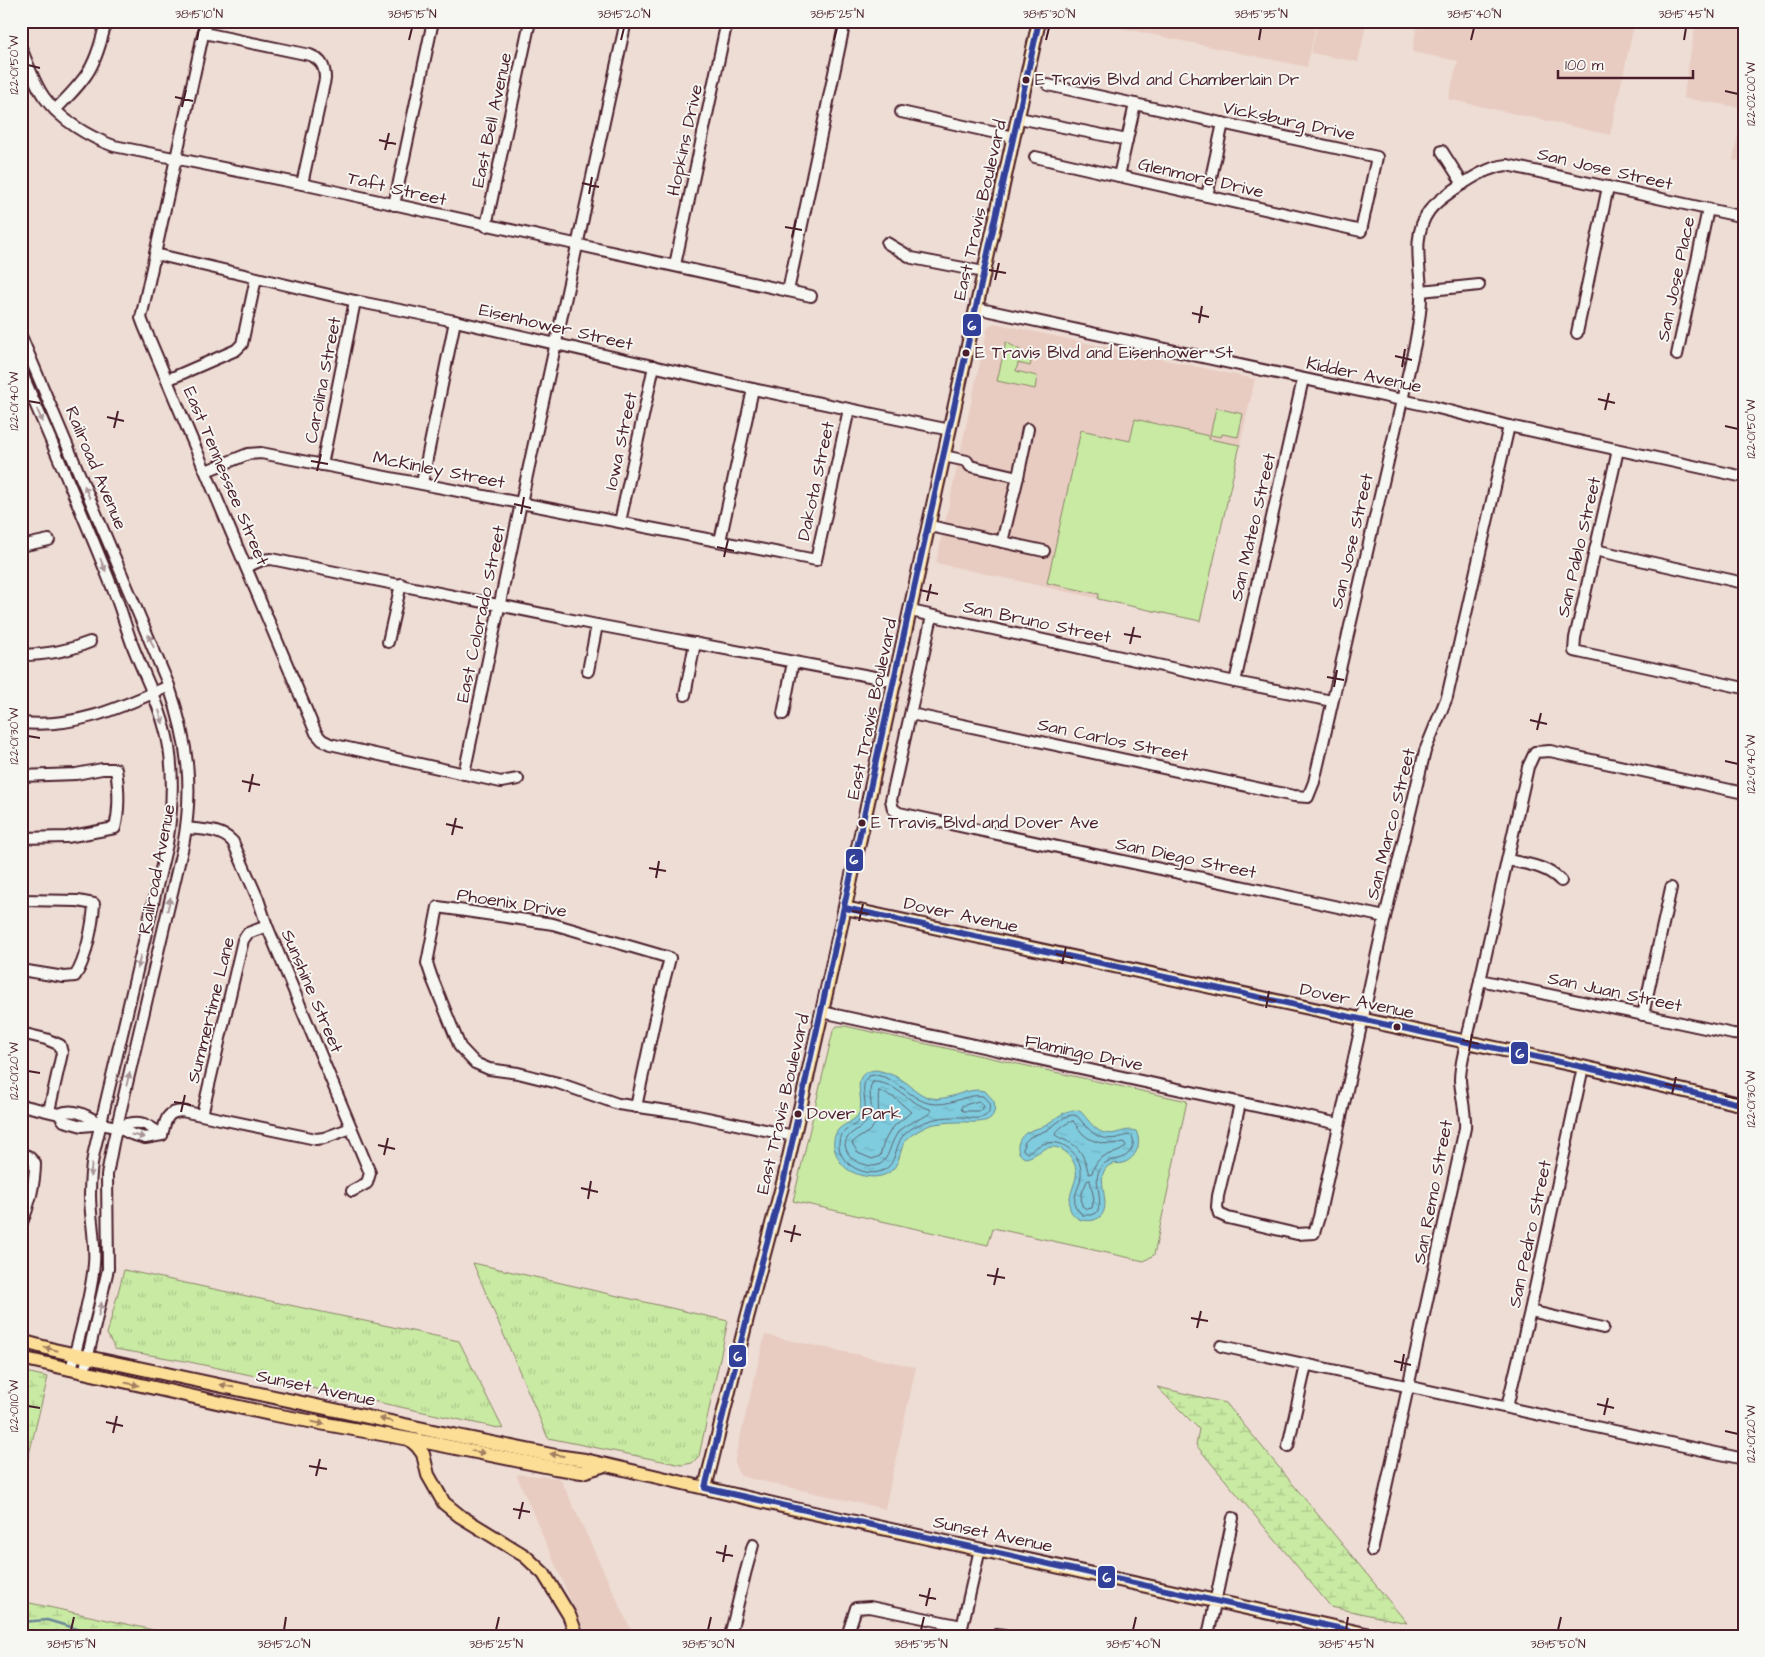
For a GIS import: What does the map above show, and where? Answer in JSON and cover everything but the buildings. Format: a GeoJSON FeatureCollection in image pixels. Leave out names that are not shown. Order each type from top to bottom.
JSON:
{"type":"FeatureCollection","features":[{"type":"Feature","properties":{"kind":"main road","name":"East Travis Boulevard"},"geometry":{"type":"LineString","coordinates":[[705,1488],[794,1136],[896,681],[1039,21]]}},
{"type":"Feature","properties":{"kind":"main road","name":"Dover Avenue"},"geometry":{"type":"LineString","coordinates":[[845,908],[1583,1067],[1744,1105]]}},
{"type":"Feature","properties":{"kind":"main road","name":"Sunset Avenue"},"geometry":{"type":"LineString","coordinates":[[21,1341],[432,1437],[585,1460],[1374,1636]]}},
{"type":"Feature","properties":{"kind":"main road","name":"Sunset Avenue"},"geometry":{"type":"LineString","coordinates":[[21,1358],[270,1414],[410,1440],[432,1437]]}},
{"type":"Feature","properties":{"kind":"main road"},"geometry":{"type":"LineString","coordinates":[[427,1466],[432,1437]]}},
{"type":"Feature","properties":{"kind":"main road"},"geometry":{"type":"LineString","coordinates":[[410,1440],[423,1454],[428,1476],[444,1504],[525,1556],[544,1574],[556,1592],[577,1636]]}},
{"type":"Feature","properties":{"kind":"street"},"geometry":{"type":"LineString","coordinates":[[55,110],[84,80],[90,71],[101,43],[106,21]]}},
{"type":"Feature","properties":{"kind":"street","name":"East Tennessee Street"},"geometry":{"type":"LineString","coordinates":[[206,21],[141,318],[316,733],[322,740],[330,744],[502,782],[518,779]]}},
{"type":"Feature","properties":{"kind":"street"},"geometry":{"type":"LineString","coordinates":[[394,205],[434,21]]}},
{"type":"Feature","properties":{"kind":"street","name":"East Bell Avenue"},"geometry":{"type":"LineString","coordinates":[[486,226],[530,21]]}},
{"type":"Feature","properties":{"kind":"street","name":"East Colorado Street"},"geometry":{"type":"LineString","coordinates":[[464,774],[626,21]]}},
{"type":"Feature","properties":{"kind":"street","name":"Hopkins Drive"},"geometry":{"type":"LineString","coordinates":[[675,265],[727,21]]}},
{"type":"Feature","properties":{"kind":"street"},"geometry":{"type":"LineString","coordinates":[[788,291],[845,21]]}},
{"type":"Feature","properties":{"kind":"street"},"geometry":{"type":"LineString","coordinates":[[204,33],[310,55],[322,63],[325,70],[325,79],[302,184]]}},
{"type":"Feature","properties":{"kind":"street","name":"Taft Street"},"geometry":{"type":"LineString","coordinates":[[21,48],[40,91],[55,110],[81,131],[114,146],[302,184],[811,296]]}},
{"type":"Feature","properties":{"kind":"street","name":"Vicksburg Drive"},"geometry":{"type":"LineString","coordinates":[[1048,85],[1377,156],[1361,231]]}},
{"type":"Feature","properties":{"kind":"street"},"geometry":{"type":"LineString","coordinates":[[1119,176],[1135,104]]}},
{"type":"Feature","properties":{"kind":"street"},"geometry":{"type":"LineString","coordinates":[[901,112],[1014,137]]}},
{"type":"Feature","properties":{"kind":"street"},"geometry":{"type":"LineString","coordinates":[[1019,118],[1127,140]]}},
{"type":"Feature","properties":{"kind":"street"},"geometry":{"type":"LineString","coordinates":[[1207,196],[1223,123]]}},
{"type":"Feature","properties":{"kind":"street"},"geometry":{"type":"LineString","coordinates":[[1442,151],[1463,184]]}},
{"type":"Feature","properties":{"kind":"street","name":"Glenmore Drive"},"geometry":{"type":"LineString","coordinates":[[1035,157],[1361,231]]}},
{"type":"Feature","properties":{"kind":"street","name":"San Jose Street"},"geometry":{"type":"LineString","coordinates":[[1308,797],[1314,782],[1420,318],[1419,241],[1421,227],[1428,212],[1438,202],[1463,184],[1487,170],[1507,165],[1744,217]]}},
{"type":"Feature","properties":{"kind":"street"},"geometry":{"type":"LineString","coordinates":[[1577,333],[1608,186]]}},
{"type":"Feature","properties":{"kind":"street","name":"San Jose Place"},"geometry":{"type":"LineString","coordinates":[[1676,355],[1708,209]]}},
{"type":"Feature","properties":{"kind":"street"},"geometry":{"type":"LineString","coordinates":[[887,243],[912,258],[984,272]]}},
{"type":"Feature","properties":{"kind":"street","name":"Eisenhower Street"},"geometry":{"type":"LineString","coordinates":[[155,254],[355,301],[456,321],[950,430]]}},
{"type":"Feature","properties":{"kind":"street"},"geometry":{"type":"LineString","coordinates":[[167,380],[236,350],[242,344],[256,278]]}},
{"type":"Feature","properties":{"kind":"street"},"geometry":{"type":"LineString","coordinates":[[1421,291],[1479,285]]}},
{"type":"Feature","properties":{"kind":"street","name":"Carolina Street"},"geometry":{"type":"LineString","coordinates":[[322,465],[355,301]]}},
{"type":"Feature","properties":{"kind":"street","name":"Kidder Avenue"},"geometry":{"type":"LineString","coordinates":[[976,308],[1744,477]]}},
{"type":"Feature","properties":{"kind":"street"},"geometry":{"type":"LineString","coordinates":[[422,483],[456,321]]}},
{"type":"Feature","properties":{"kind":"street","name":"Railroad Avenue"},"geometry":{"type":"LineString","coordinates":[[21,336],[169,686],[185,741],[189,791],[186,828],[107,1175],[108,1269],[84,1373]]}},
{"type":"Feature","properties":{"kind":"street","name":"Iowa Street"},"geometry":{"type":"LineString","coordinates":[[620,522],[654,366]]}},
{"type":"Feature","properties":{"kind":"street","name":"Railroad Avenue"},"geometry":{"type":"LineString","coordinates":[[21,371],[113,587],[132,644],[153,693],[161,715],[172,774],[167,844],[90,1174],[90,1196],[95,1240],[94,1263],[92,1279],[70,1370]]}},
{"type":"Feature","properties":{"kind":"street","name":"San Mateo Street"},"geometry":{"type":"LineString","coordinates":[[1235,682],[1303,379]]}},
{"type":"Feature","properties":{"kind":"street"},"geometry":{"type":"LineString","coordinates":[[720,541],[753,388]]}},
{"type":"Feature","properties":{"kind":"street","name":"Dakota Street"},"geometry":{"type":"LineString","coordinates":[[816,560],[849,409]]}},
{"type":"Feature","properties":{"kind":"street","name":"San Marco Street"},"geometry":{"type":"LineString","coordinates":[[1240,1104],[1218,1196],[1217,1207],[1219,1214],[1228,1218],[1297,1234],[1314,1233],[1385,918],[1425,751],[1447,697],[1509,426]]}},
{"type":"Feature","properties":{"kind":"street"},"geometry":{"type":"LineString","coordinates":[[1002,542],[1028,429]]}},
{"type":"Feature","properties":{"kind":"street","name":"San Pablo Street"},"geometry":{"type":"LineString","coordinates":[[1618,450],[1575,638],[1574,651],[1744,688]]}},
{"type":"Feature","properties":{"kind":"street","name":"McKinley Street"},"geometry":{"type":"LineString","coordinates":[[206,471],[254,452],[816,560]]}},
{"type":"Feature","properties":{"kind":"street"},"geometry":{"type":"LineString","coordinates":[[944,456],[967,461],[970,466],[1018,477]]}},
{"type":"Feature","properties":{"kind":"street"},"geometry":{"type":"LineString","coordinates":[[930,526],[1044,551]]}},
{"type":"Feature","properties":{"kind":"street"},"geometry":{"type":"LineString","coordinates":[[21,546],[49,540]]}},
{"type":"Feature","properties":{"kind":"street"},"geometry":{"type":"LineString","coordinates":[[1595,550],[1744,583]]}},
{"type":"Feature","properties":{"kind":"street"},"geometry":{"type":"LineString","coordinates":[[246,567],[262,560],[271,559],[597,625],[896,681]]}},
{"type":"Feature","properties":{"kind":"street"},"geometry":{"type":"LineString","coordinates":[[388,642],[400,584]]}},
{"type":"Feature","properties":{"kind":"street","name":"San Bruno Street"},"geometry":{"type":"LineString","coordinates":[[911,612],[1332,701]]}},
{"type":"Feature","properties":{"kind":"street"},"geometry":{"type":"LineString","coordinates":[[911,714],[932,616]]}},
{"type":"Feature","properties":{"kind":"street"},"geometry":{"type":"LineString","coordinates":[[588,671],[597,625]]}},
{"type":"Feature","properties":{"kind":"street"},"geometry":{"type":"LineString","coordinates":[[21,655],[70,650],[90,642]]}},
{"type":"Feature","properties":{"kind":"street"},"geometry":{"type":"LineString","coordinates":[[685,695],[695,643]]}},
{"type":"Feature","properties":{"kind":"street"},"geometry":{"type":"LineString","coordinates":[[783,714],[794,662]]}},
{"type":"Feature","properties":{"kind":"street"},"geometry":{"type":"LineString","coordinates":[[21,723],[50,725],[87,719],[116,710],[169,686]]}},
{"type":"Feature","properties":{"kind":"street","name":"San Diego Street"},"geometry":{"type":"LineString","coordinates":[[911,714],[891,800],[893,808],[899,813],[1385,918]]}},
{"type":"Feature","properties":{"kind":"street","name":"San Carlos Street"},"geometry":{"type":"LineString","coordinates":[[911,714],[1294,796],[1308,797]]}},
{"type":"Feature","properties":{"kind":"street","name":"San Remo Street"},"geometry":{"type":"LineString","coordinates":[[1372,1551],[1465,1128],[1460,1068],[1528,766],[1535,752],[1550,751],[1744,793]]}},
{"type":"Feature","properties":{"kind":"street"},"geometry":{"type":"LineString","coordinates":[[21,776],[76,774],[102,768],[116,769],[119,788],[118,814],[115,828],[67,838],[21,838]]}},
{"type":"Feature","properties":{"kind":"street","name":"Sunshine Street"},"geometry":{"type":"LineString","coordinates":[[186,828],[219,832],[228,836],[234,842],[370,1172],[367,1183],[352,1191]]}},
{"type":"Feature","properties":{"kind":"street"},"geometry":{"type":"LineString","coordinates":[[1508,860],[1537,866],[1554,874],[1561,881]]}},
{"type":"Feature","properties":{"kind":"street"},"geometry":{"type":"LineString","coordinates":[[1643,1015],[1671,888]]}},
{"type":"Feature","properties":{"kind":"street"},"geometry":{"type":"LineString","coordinates":[[21,900],[78,901],[94,904],[93,919],[81,969],[75,976],[64,977],[21,970]]}},
{"type":"Feature","properties":{"kind":"street","name":"Phoenix Drive"},"geometry":{"type":"LineString","coordinates":[[636,1107],[670,958],[553,924],[438,907],[427,963],[460,1047],[475,1063],[489,1069],[518,1073],[558,1083],[618,1104],[636,1107],[688,1114],[794,1136]]}},
{"type":"Feature","properties":{"kind":"street","name":"Summertime Lane"},"geometry":{"type":"LineString","coordinates":[[202,1115],[243,940],[248,933],[267,926]]}},
{"type":"Feature","properties":{"kind":"street","name":"San Juan Street"},"geometry":{"type":"LineString","coordinates":[[1480,980],[1744,1035]]}},
{"type":"Feature","properties":{"kind":"street","name":"Flamingo Drive"},"geometry":{"type":"LineString","coordinates":[[822,1012],[1339,1124]]}},
{"type":"Feature","properties":{"kind":"street"},"geometry":{"type":"LineString","coordinates":[[21,1034],[46,1039],[60,1045],[62,1053],[54,1113]]}},
{"type":"Feature","properties":{"kind":"street","name":"San Pedro Street"},"geometry":{"type":"LineString","coordinates":[[1507,1407],[1530,1311],[1583,1067]]}},
{"type":"Feature","properties":{"kind":"street"},"geometry":{"type":"LineString","coordinates":[[21,1105],[54,1113],[66,1110],[84,1114],[101,1124],[117,1126],[131,1134],[145,1138],[162,1135],[167,1117],[174,1112],[182,1111],[316,1139],[351,1128]]}},
{"type":"Feature","properties":{"kind":"street"},"geometry":{"type":"LineString","coordinates":[[21,1154],[28,1156],[34,1163],[35,1173],[26,1214],[21,1225]]}},
{"type":"Feature","properties":{"kind":"street"},"geometry":{"type":"LineString","coordinates":[[1530,1311],[1603,1328]]}},
{"type":"Feature","properties":{"kind":"street"},"geometry":{"type":"LineString","coordinates":[[1221,1346],[1409,1385],[1744,1459]]}},
{"type":"Feature","properties":{"kind":"street"},"geometry":{"type":"LineString","coordinates":[[1288,1446],[1306,1365]]}},
{"type":"Feature","properties":{"kind":"street"},"geometry":{"type":"LineString","coordinates":[[1208,1636],[1233,1518]]}},
{"type":"Feature","properties":{"kind":"street"},"geometry":{"type":"LineString","coordinates":[[730,1636],[753,1545]]}},
{"type":"Feature","properties":{"kind":"street"},"geometry":{"type":"LineString","coordinates":[[847,1636],[856,1608],[870,1607],[961,1631],[980,1549]]}},
{"type":"Feature","properties":{"kind":"street"},"geometry":{"type":"LineString","coordinates":[[996,1635],[1004,1636]]}},
{"type":"Feature","properties":{"kind":"shaded area"},"geometry":{"type":"Polygon","coordinates":[[[1113,21],[1317,21],[1307,67],[1111,26],[1113,21]]]}},
{"type":"Feature","properties":{"kind":"shaded area"},"geometry":{"type":"Polygon","coordinates":[[[1318,21],[1367,21],[1358,62],[1311,53],[1318,21]]]}},
{"type":"Feature","properties":{"kind":"shaded area"},"geometry":{"type":"Polygon","coordinates":[[[1418,21],[1635,21],[1610,135],[1448,99],[1458,61],[1412,52],[1418,21]]]}},
{"type":"Feature","properties":{"kind":"shaded area"},"geometry":{"type":"Polygon","coordinates":[[[1696,21],[1744,21],[1744,162],[1733,160],[1743,108],[1683,98],[1696,21]]]}},
{"type":"Feature","properties":{"kind":"shaded area"},"geometry":{"type":"Polygon","coordinates":[[[994,323],[1255,379],[1200,621],[936,563],[987,330],[994,323]]]}},
{"type":"Feature","properties":{"kind":"shaded area"},"geometry":{"type":"Polygon","coordinates":[[[765,1335],[916,1367],[885,1509],[748,1478],[741,1476],[738,1472],[735,1458],[765,1335]]]}},
{"type":"Feature","properties":{"kind":"shaded area"},"geometry":{"type":"Polygon","coordinates":[[[516,1474],[560,1478],[634,1636],[586,1636],[516,1474]]]}},
{"type":"Feature","properties":{"kind":"green space"},"geometry":{"type":"Polygon","coordinates":[[[1006,342],[1032,357],[1030,366],[1018,363],[1016,371],[1037,376],[1035,389],[997,381],[1006,342]]]}},
{"type":"Feature","properties":{"kind":"green space"},"geometry":{"type":"Polygon","coordinates":[[[1216,408],[1243,414],[1238,437],[1222,434],[1221,437],[1210,435],[1216,408]]]}},
{"type":"Feature","properties":{"kind":"green space"},"geometry":{"type":"Polygon","coordinates":[[[1135,419],[1209,436],[1209,439],[1240,445],[1200,621],[1098,599],[1099,594],[1047,583],[1081,430],[1130,441],[1135,419]]]}},
{"type":"Feature","properties":{"kind":"green space","name":"Dover Park"},"geometry":{"type":"Polygon","coordinates":[[[837,1026],[845,1026],[1187,1101],[1154,1255],[1144,1261],[993,1228],[988,1245],[793,1201],[833,1031],[837,1026]]]}},
{"type":"Feature","properties":{"kind":"green space"},"geometry":{"type":"Polygon","coordinates":[[[473,1263],[728,1321],[699,1456],[692,1463],[682,1465],[548,1438],[473,1263]]]}},
{"type":"Feature","properties":{"kind":"green space"},"geometry":{"type":"Polygon","coordinates":[[[124,1270],[459,1341],[503,1429],[185,1361],[115,1349],[107,1334],[124,1270]]]}},
{"type":"Feature","properties":{"kind":"green space"},"geometry":{"type":"Polygon","coordinates":[[[21,1371],[48,1377],[21,1487],[21,1371]]]}},
{"type":"Feature","properties":{"kind":"green space"},"geometry":{"type":"Polygon","coordinates":[[[1157,1387],[1226,1403],[1407,1623],[1331,1607],[1196,1445],[1199,1429],[1157,1387]]]}},
{"type":"Feature","properties":{"kind":"green space"},"geometry":{"type":"Polygon","coordinates":[[[21,1601],[181,1636],[21,1636],[21,1601]]]}},
{"type":"Feature","properties":{"kind":"water"},"geometry":{"type":"Polygon","coordinates":[[[876,1070],[897,1077],[916,1091],[931,1098],[945,1098],[978,1090],[985,1091],[994,1101],[995,1110],[993,1116],[977,1122],[947,1122],[930,1125],[907,1139],[903,1144],[897,1163],[888,1173],[874,1177],[860,1175],[847,1169],[840,1161],[835,1150],[834,1139],[839,1129],[859,1113],[861,1100],[859,1087],[862,1076],[867,1072],[876,1070]]]}},
{"type":"Feature","properties":{"kind":"water"},"geometry":{"type":"Polygon","coordinates":[[[1073,1110],[1080,1111],[1095,1128],[1104,1133],[1109,1134],[1131,1130],[1136,1131],[1138,1136],[1137,1150],[1132,1158],[1122,1163],[1112,1164],[1105,1169],[1103,1175],[1104,1209],[1101,1216],[1094,1220],[1086,1221],[1079,1219],[1071,1210],[1069,1205],[1076,1172],[1074,1162],[1063,1150],[1049,1147],[1025,1158],[1019,1153],[1018,1149],[1020,1139],[1026,1133],[1073,1110]]]}},
{"type":"Feature","properties":{"kind":"waterway"},"geometry":{"type":"LineString","coordinates":[[21,1622],[47,1620],[101,1636]]}},
{"type":"Feature","properties":{"kind":"transit line","name":"6"},"geometry":{"type":"LineString","coordinates":[[1039,21],[784,1179],[705,1488],[1374,1636]]}},
{"type":"Feature","properties":{"kind":"transit line","name":"6"},"geometry":{"type":"LineString","coordinates":[[845,908],[1583,1067],[1744,1105]]}},
{"type":"Feature","properties":{"kind":"place","name":"E Travis Blvd and Chamberlain Dr"},"geometry":{"type":"Point","coordinates":[1026,80]}},
{"type":"Feature","properties":{"kind":"place","name":"E Travis Blvd and Eisenhower St"},"geometry":{"type":"Point","coordinates":[966,353]}},
{"type":"Feature","properties":{"kind":"place","name":"E Travis Blvd and Dover Ave"},"geometry":{"type":"Point","coordinates":[862,823]}},
{"type":"Feature","properties":{"kind":"place","name":"Dover Park"},"geometry":{"type":"Point","coordinates":[798,1114]}}]}
